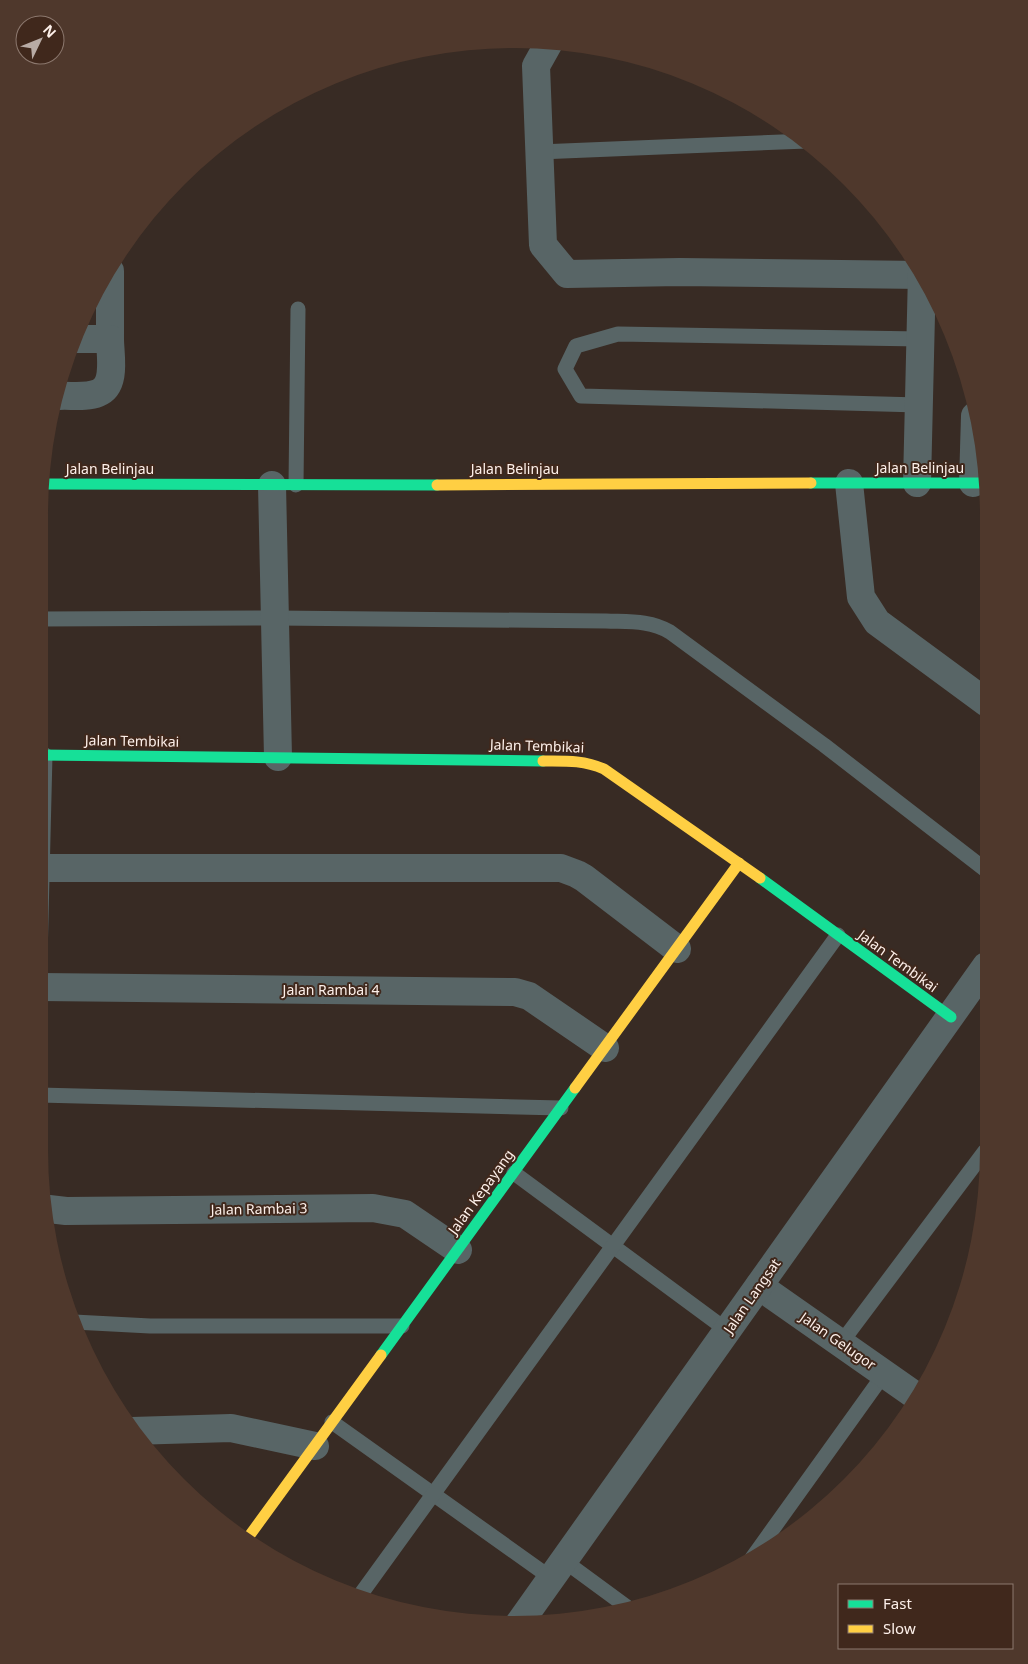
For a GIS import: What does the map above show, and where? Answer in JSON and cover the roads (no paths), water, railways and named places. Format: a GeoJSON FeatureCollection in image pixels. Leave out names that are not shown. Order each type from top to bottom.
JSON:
{"type":"FeatureCollection","features":[{"type":"Feature","properties":{"kind":"street"},"geometry":{"type":"LineString","coordinates":[[546,48],[536,66],[543,244],[567,274],[690,272],[913,273]]}},
{"type":"Feature","properties":{"kind":"street"},"geometry":{"type":"LineString","coordinates":[[62,396],[98,393],[109,382],[110,281]]}},
{"type":"Feature","properties":{"kind":"street"},"geometry":{"type":"LineString","coordinates":[[917,483],[922,288]]}},
{"type":"Feature","properties":{"kind":"street"},"geometry":{"type":"LineString","coordinates":[[81,339],[110,339]]}},
{"type":"Feature","properties":{"kind":"street"},"geometry":{"type":"LineString","coordinates":[[849,483],[861,597],[877,622],[980,697]]}},
{"type":"Feature","properties":{"kind":"street","name":"Jalan Belinjau"},"geometry":{"type":"LineString","coordinates":[[48,484],[980,483]]}},
{"type":"Feature","properties":{"kind":"street"},"geometry":{"type":"LineString","coordinates":[[278,758],[276,618],[284,485]]}},
{"type":"Feature","properties":{"kind":"street","name":"Jalan Tembikai"},"geometry":{"type":"LineString","coordinates":[[48,755],[576,761],[590,763],[604,769],[739,863],[951,1017]]}},
{"type":"Feature","properties":{"kind":"street","name":"Jalan Kepayang"},"geometry":{"type":"LineString","coordinates":[[250,1535],[739,863]]}},
{"type":"Feature","properties":{"kind":"street"},"geometry":{"type":"LineString","coordinates":[[48,868],[561,868],[584,878],[677,949]]}},
{"type":"Feature","properties":{"kind":"street","name":"Jalan Langsat"},"geometry":{"type":"LineString","coordinates":[[524,1616],[980,975]]}},
{"type":"Feature","properties":{"kind":"street","name":"Jalan Rambai 4"},"geometry":{"type":"LineString","coordinates":[[48,987],[515,992],[529,996],[605,1048]]}},
{"type":"Feature","properties":{"kind":"street","name":"Jalan Rambai 3"},"geometry":{"type":"LineString","coordinates":[[51,1209],[76,1211],[373,1208],[405,1214],[458,1250]]}},
{"type":"Feature","properties":{"kind":"street","name":"Jalan Gelugor"},"geometry":{"type":"LineString","coordinates":[[760,1286],[912,1393]]}},
{"type":"Feature","properties":{"kind":"street"},"geometry":{"type":"LineString","coordinates":[[142,1431],[231,1428],[315,1446]]}},
{"type":"Feature","properties":{"kind":"lane"},"geometry":{"type":"LineString","coordinates":[[539,152],[795,142]]}},
{"type":"Feature","properties":{"kind":"lane"},"geometry":{"type":"LineString","coordinates":[[284,485],[298,309]]}},
{"type":"Feature","properties":{"kind":"lane"},"geometry":{"type":"LineString","coordinates":[[919,405],[581,396],[565,369],[576,346],[618,334],[921,339]]}},
{"type":"Feature","properties":{"kind":"lane"},"geometry":{"type":"LineString","coordinates":[[48,619],[276,618],[642,622],[657,625],[670,632],[824,745],[980,866]]}},
{"type":"Feature","properties":{"kind":"lane"},"geometry":{"type":"LineString","coordinates":[[363,1592],[838,935]]}},
{"type":"Feature","properties":{"kind":"lane"},"geometry":{"type":"LineString","coordinates":[[48,1095],[561,1108]]}},
{"type":"Feature","properties":{"kind":"lane"},"geometry":{"type":"LineString","coordinates":[[842,1343],[980,1159]]}},
{"type":"Feature","properties":{"kind":"lane"},"geometry":{"type":"LineString","coordinates":[[514,1173],[728,1331]]}},
{"type":"Feature","properties":{"kind":"lane"},"geometry":{"type":"LineString","coordinates":[[80,1322],[150,1326],[402,1326]]}},
{"type":"Feature","properties":{"kind":"lane"},"geometry":{"type":"LineString","coordinates":[[761,1545],[884,1374]]}},
{"type":"Feature","properties":{"kind":"lane"},"geometry":{"type":"LineString","coordinates":[[332,1422],[433,1494],[557,1569],[622,1604]]}}]}
